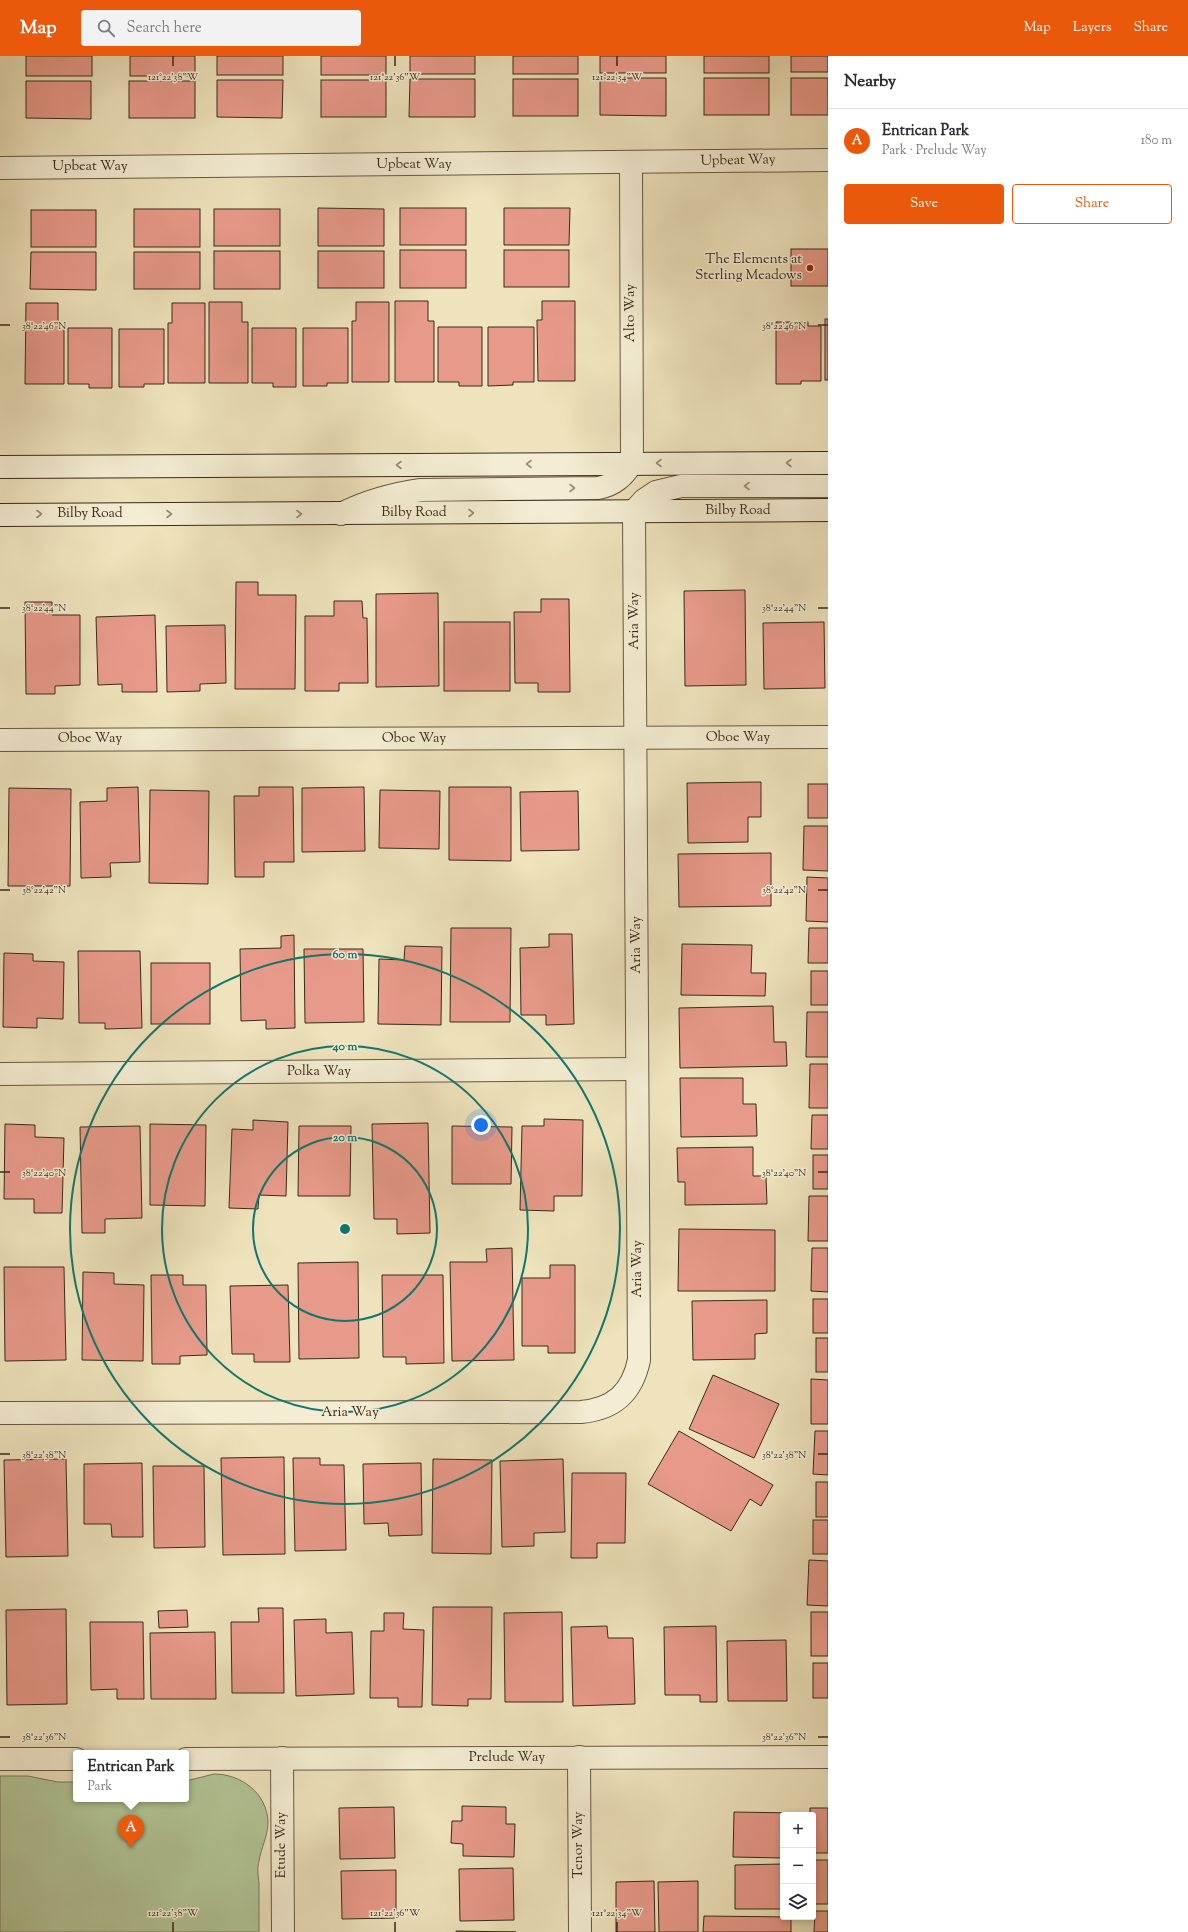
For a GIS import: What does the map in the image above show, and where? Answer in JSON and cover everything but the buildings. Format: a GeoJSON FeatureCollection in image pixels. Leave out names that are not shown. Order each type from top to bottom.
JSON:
{"type":"FeatureCollection","features":[{"type":"Feature","properties":{"kind":"street","name":"Upbeat Way"},"geometry":{"type":"LineString","coordinates":[[0,168],[828,160]]}},
{"type":"Feature","properties":{"kind":"street","name":"Alto Way"},"geometry":{"type":"LineString","coordinates":[[631,162],[632,463]]}},
{"type":"Feature","properties":{"kind":"street"},"geometry":{"type":"LineString","coordinates":[[341,514],[376,498],[421,490],[598,488],[608,486],[616,482],[626,473],[632,463]]}},
{"type":"Feature","properties":{"kind":"street"},"geometry":{"type":"LineString","coordinates":[[0,467],[828,463]]}},
{"type":"Feature","properties":{"kind":"street"},"geometry":{"type":"LineString","coordinates":[[634,511],[644,500],[656,492],[681,486],[828,486]]}},
{"type":"Feature","properties":{"kind":"street","name":"Bilby Road"},"geometry":{"type":"LineString","coordinates":[[0,515],[828,510]]}},
{"type":"Feature","properties":{"kind":"street","name":"Aria Way"},"geometry":{"type":"LineString","coordinates":[[0,1413],[581,1412],[596,1411],[610,1405],[622,1397],[630,1386],[636,1374],[639,1360],[634,511]]}},
{"type":"Feature","properties":{"kind":"street","name":"Oboe Way"},"geometry":{"type":"LineString","coordinates":[[0,740],[828,737]]}},
{"type":"Feature","properties":{"kind":"street","name":"Polka Way"},"geometry":{"type":"LineString","coordinates":[[0,1074],[637,1069]]}},
{"type":"Feature","properties":{"kind":"street","name":"Tenor Way"},"geometry":{"type":"LineString","coordinates":[[579,1757],[580,1932]]}},
{"type":"Feature","properties":{"kind":"street","name":"Prelude Way"},"geometry":{"type":"LineString","coordinates":[[189,1759],[828,1757]]}},
{"type":"Feature","properties":{"kind":"street","name":"Etude Way"},"geometry":{"type":"LineString","coordinates":[[282,1758],[282,1932]]}},
{"type":"Feature","properties":{"kind":"street"},"geometry":{"type":"LineString","coordinates":[[0,1759],[73,1759]]}},
{"type":"Feature","properties":{"kind":"green space"},"geometry":{"type":"Polygon","coordinates":[[[214,1774],[234,1777],[251,1787],[263,1802],[268,1827],[258,1866],[259,1932],[0,1932],[0,1776],[28,1776],[58,1782],[73,1782],[73,1802],[189,1802],[189,1780],[214,1774]]]}},
{"type":"Feature","properties":{"kind":"place","name":"The Elements at Sterling Meadows"},"geometry":{"type":"Point","coordinates":[810,268]}},
{"type":"Feature","properties":{"kind":"place","name":"Entrican Park"},"geometry":{"type":"Point","coordinates":[131,1848]}}]}
